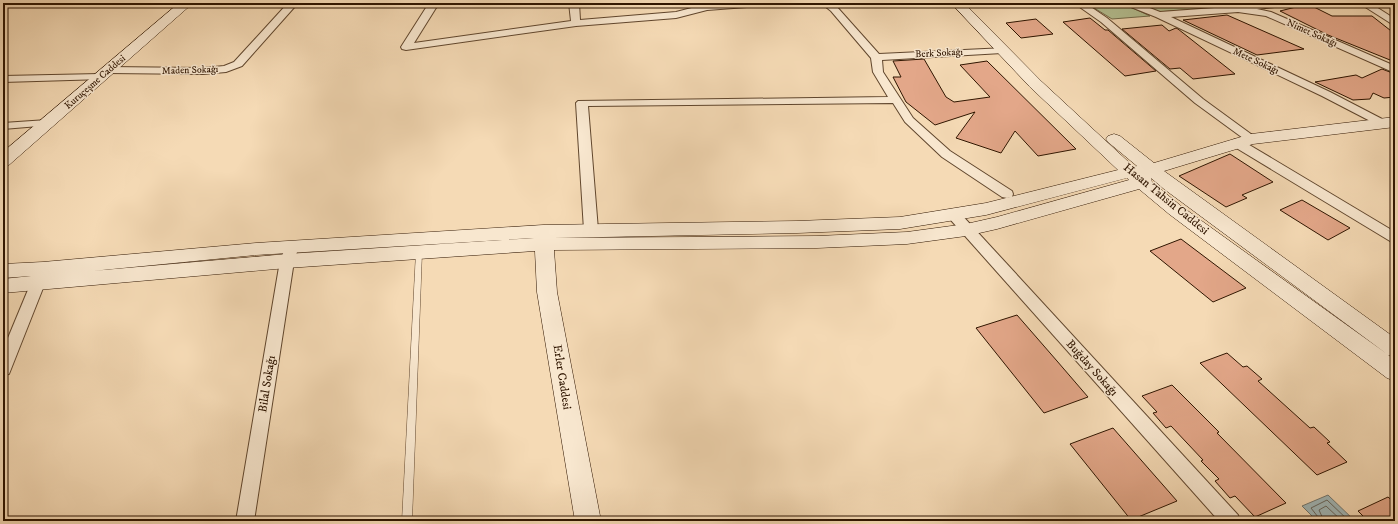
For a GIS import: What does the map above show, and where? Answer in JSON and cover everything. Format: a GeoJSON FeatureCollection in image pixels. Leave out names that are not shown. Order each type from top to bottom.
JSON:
{"type":"FeatureCollection","features":[{"type":"Feature","properties":{"kind":"main road","name":"Kuruçeşme Caddesi"},"geometry":{"type":"LineString","coordinates":[[3,160],[187,3]]}},
{"type":"Feature","properties":{"kind":"main road","name":"Hasan Tahsin Caddesi"},"geometry":{"type":"LineString","coordinates":[[957,3],[1002,50],[1087,132],[1142,175],[1395,349]]}},
{"type":"Feature","properties":{"kind":"main road","name":"Hasan Tahsin Caddesi"},"geometry":{"type":"LineString","coordinates":[[971,3],[1102,129],[1174,210],[1395,372]]}},
{"type":"Feature","properties":{"kind":"main road"},"geometry":{"type":"LineString","coordinates":[[3,286],[41,276],[289,254],[544,238],[817,242],[907,238],[966,230],[997,223],[1244,141],[1387,122]]}},
{"type":"Feature","properties":{"kind":"main road"},"geometry":{"type":"LineString","coordinates":[[289,254],[419,252],[544,238],[591,230],[805,227],[900,223],[954,215],[1142,175]]}},
{"type":"Feature","properties":{"kind":"main road","name":"Erler Caddesi"},"geometry":{"type":"LineString","coordinates":[[544,238],[548,292],[570,427],[588,521]]}},
{"type":"Feature","properties":{"kind":"main road"},"geometry":{"type":"LineString","coordinates":[[3,271],[41,276]]}},
{"type":"Feature","properties":{"kind":"street","name":"Maden Sokağı"},"geometry":{"type":"LineString","coordinates":[[3,79],[203,71],[226,68],[238,64],[293,3]]}},
{"type":"Feature","properties":{"kind":"street"},"geometry":{"type":"LineString","coordinates":[[434,3],[406,47],[576,23],[676,15],[707,5],[760,3]]}},
{"type":"Feature","properties":{"kind":"street"},"geometry":{"type":"LineString","coordinates":[[574,3],[576,23]]}},
{"type":"Feature","properties":{"kind":"street"},"geometry":{"type":"LineString","coordinates":[[826,3],[834,9],[876,57],[878,72],[909,120],[946,154],[1007,194]]}},
{"type":"Feature","properties":{"kind":"street"},"geometry":{"type":"LineString","coordinates":[[1079,3],[1104,20],[1244,141],[1395,238]]}},
{"type":"Feature","properties":{"kind":"street","name":"Mete Sokağı"},"geometry":{"type":"LineString","coordinates":[[1129,3],[1159,15],[1387,122]]}},
{"type":"Feature","properties":{"kind":"street","name":"Nimet Sokağı"},"geometry":{"type":"LineString","coordinates":[[1228,3],[1238,9],[1268,14],[1395,70]]}},
{"type":"Feature","properties":{"kind":"street"},"geometry":{"type":"LineString","coordinates":[[1159,15],[1238,9],[1284,3]]}},
{"type":"Feature","properties":{"kind":"street"},"geometry":{"type":"LineString","coordinates":[[1364,3],[1395,23]]}},
{"type":"Feature","properties":{"kind":"street","name":"Berk Sokağı"},"geometry":{"type":"LineString","coordinates":[[876,57],[1002,50]]}},
{"type":"Feature","properties":{"kind":"street"},"geometry":{"type":"LineString","coordinates":[[591,230],[582,103],[896,100]]}},
{"type":"Feature","properties":{"kind":"street"},"geometry":{"type":"LineString","coordinates":[[3,126],[47,123]]}},
{"type":"Feature","properties":{"kind":"street","name":"Buğday Sokağı"},"geometry":{"type":"LineString","coordinates":[[954,215],[1231,521]]}},
{"type":"Feature","properties":{"kind":"street","name":"Bilal Sokağı"},"geometry":{"type":"LineString","coordinates":[[245,521],[289,254]]}},
{"type":"Feature","properties":{"kind":"street"},"geometry":{"type":"LineString","coordinates":[[3,369],[41,276]]}},
{"type":"Feature","properties":{"kind":"lane"},"geometry":{"type":"LineString","coordinates":[[407,521],[419,252]]}},
{"type":"Feature","properties":{"kind":"green space"},"geometry":{"type":"Polygon","coordinates":[[[1086,3],[1122,3],[1150,16],[1112,19],[1086,3]]]}},
{"type":"Feature","properties":{"kind":"green space"},"geometry":{"type":"Polygon","coordinates":[[[1140,3],[1216,3],[1223,7],[1157,12],[1140,3]]]}},
{"type":"Feature","properties":{"kind":"water"},"geometry":{"type":"Polygon","coordinates":[[[1328,495],[1355,521],[1317,521],[1302,506],[1328,495]]]}},
{"type":"Feature","properties":{"kind":"building"},"geometry":{"type":"Polygon","coordinates":[[[1308,4],[1332,16],[1372,16],[1395,34],[1395,62],[1328,35],[1280,11],[1308,4]]]}},
{"type":"Feature","properties":{"kind":"building"},"geometry":{"type":"Polygon","coordinates":[[[1227,15],[1304,49],[1257,55],[1183,20],[1227,15]]]}},
{"type":"Feature","properties":{"kind":"building"},"geometry":{"type":"Polygon","coordinates":[[[1090,18],[1105,30],[1108,30],[1156,71],[1125,76],[1063,22],[1090,18]]]}},
{"type":"Feature","properties":{"kind":"building"},"geometry":{"type":"Polygon","coordinates":[[[1036,19],[1053,34],[1021,38],[1006,23],[1036,19]]]}},
{"type":"Feature","properties":{"kind":"building"},"geometry":{"type":"Polygon","coordinates":[[[1162,25],[1169,31],[1176,28],[1178,29],[1235,74],[1193,79],[1180,68],[1170,69],[1122,29],[1162,25]]]}},
{"type":"Feature","properties":{"kind":"building"},"geometry":{"type":"Polygon","coordinates":[[[924,59],[946,97],[954,102],[990,97],[960,65],[987,61],[1076,149],[1038,156],[1015,131],[1001,153],[956,138],[975,112],[935,125],[906,102],[893,77],[901,77],[893,61],[924,59]]]}},
{"type":"Feature","properties":{"kind":"building"},"geometry":{"type":"Polygon","coordinates":[[[1382,69],[1395,74],[1395,97],[1384,98],[1373,93],[1370,99],[1353,100],[1315,82],[1356,75],[1362,78],[1382,69]]]}},
{"type":"Feature","properties":{"kind":"building"},"geometry":{"type":"Polygon","coordinates":[[[1230,154],[1273,182],[1242,195],[1247,198],[1226,207],[1179,176],[1230,154]]]}},
{"type":"Feature","properties":{"kind":"building"},"geometry":{"type":"Polygon","coordinates":[[[1302,200],[1350,228],[1328,240],[1280,210],[1302,200]]]}},
{"type":"Feature","properties":{"kind":"building"},"geometry":{"type":"Polygon","coordinates":[[[1181,239],[1246,288],[1213,302],[1150,251],[1181,239]]]}},
{"type":"Feature","properties":{"kind":"building"},"geometry":{"type":"Polygon","coordinates":[[[1017,315],[1088,397],[1044,413],[976,328],[1017,315]]]}},
{"type":"Feature","properties":{"kind":"building"},"geometry":{"type":"Polygon","coordinates":[[[1227,353],[1243,367],[1247,366],[1262,379],[1258,381],[1310,428],[1314,427],[1330,442],[1327,443],[1347,462],[1317,475],[1200,363],[1227,353]]]}},
{"type":"Feature","properties":{"kind":"building"},"geometry":{"type":"Polygon","coordinates":[[[1172,385],[1286,503],[1255,517],[1235,496],[1230,498],[1215,481],[1219,479],[1201,461],[1203,460],[1171,426],[1166,428],[1153,413],[1157,412],[1142,396],[1172,385]]]}},
{"type":"Feature","properties":{"kind":"building"},"geometry":{"type":"Polygon","coordinates":[[[1113,428],[1177,501],[1131,520],[1070,444],[1113,428]]]}},
{"type":"Feature","properties":{"kind":"building"},"geometry":{"type":"Polygon","coordinates":[[[1388,497],[1395,503],[1395,521],[1368,521],[1358,511],[1388,497]]]}}]}
